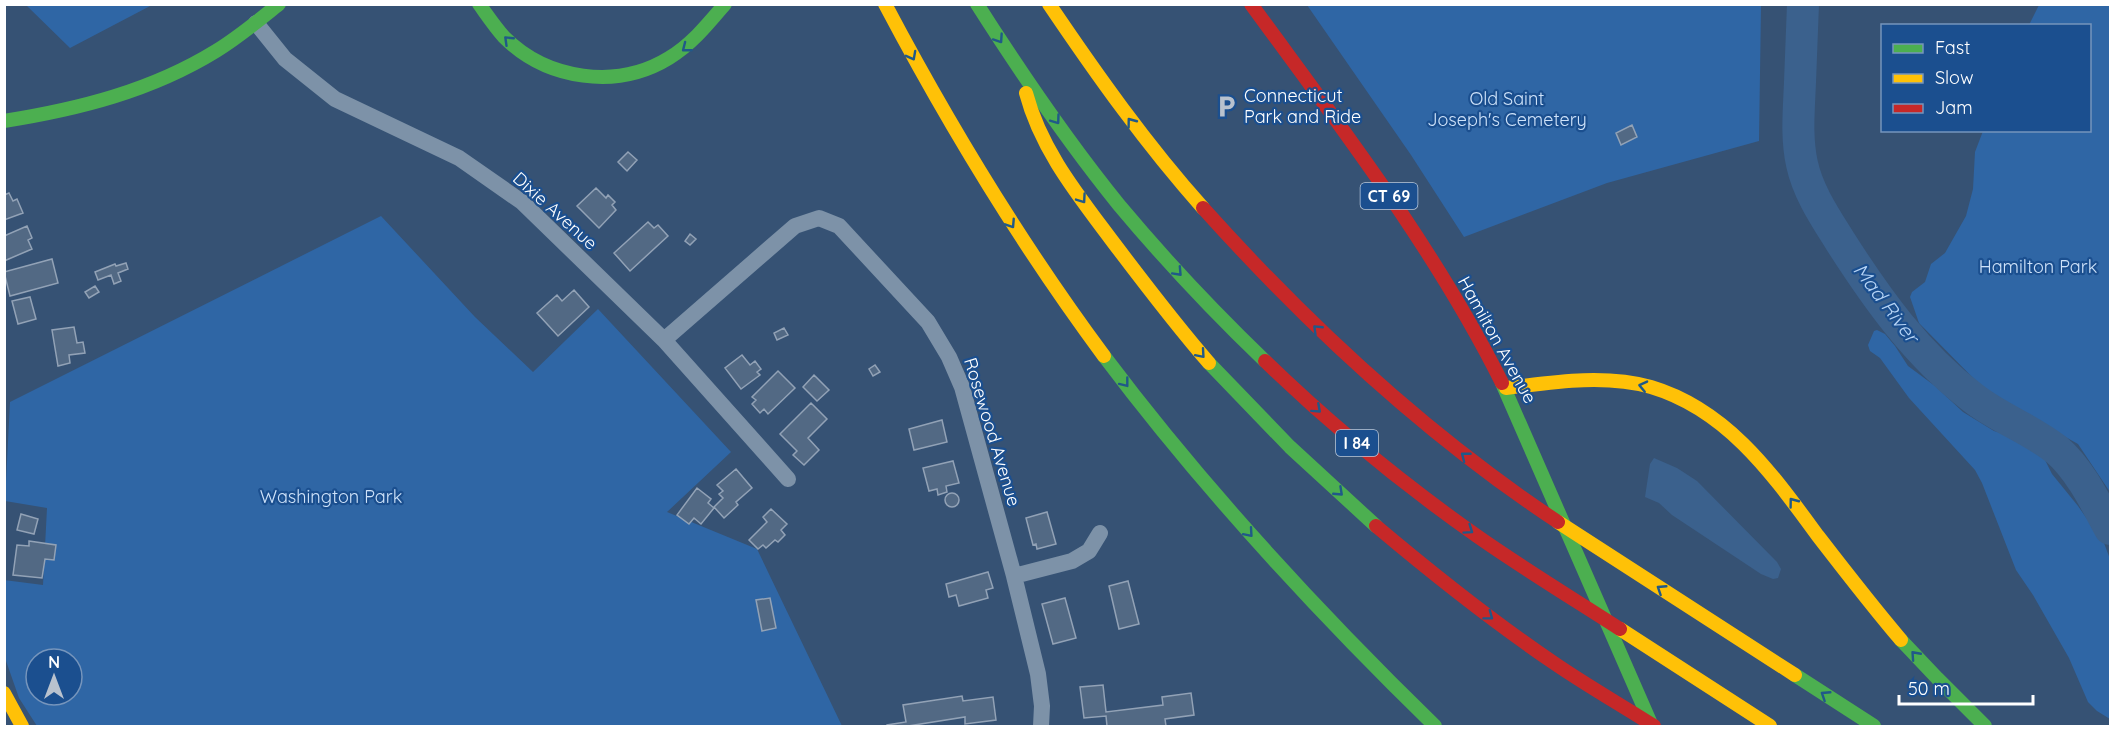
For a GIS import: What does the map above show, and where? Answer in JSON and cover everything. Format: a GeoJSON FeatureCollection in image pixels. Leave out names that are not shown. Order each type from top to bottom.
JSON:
{"type":"FeatureCollection","features":[{"type":"Feature","properties":{"kind":"main road"},"geometry":{"type":"LineString","coordinates":[[4,121],[68,110],[132,93],[188,67],[225,46],[279,4]]}},
{"type":"Feature","properties":{"kind":"main road"},"geometry":{"type":"LineString","coordinates":[[479,4],[513,46],[533,60],[573,75],[609,78],[637,74],[671,59],[703,33],[724,4]]}},
{"type":"Feature","properties":{"kind":"main road"},"geometry":{"type":"LineString","coordinates":[[885,4],[935,99],[988,188],[1057,292],[1112,367],[1186,459],[1269,555],[1337,629],[1435,726]]}},
{"type":"Feature","properties":{"kind":"main road","name":"I 84"},"geometry":{"type":"LineString","coordinates":[[977,4],[1022,72],[1093,170],[1172,266],[1245,341],[1323,414],[1380,463],[1461,525],[1770,726]]}},
{"type":"Feature","properties":{"kind":"main road"},"geometry":{"type":"LineString","coordinates":[[1049,4],[1134,126],[1200,206],[1280,293],[1362,370],[1453,446],[1528,503],[1874,726]]}},
{"type":"Feature","properties":{"kind":"main road","name":"Hamilton Avenue"},"geometry":{"type":"LineString","coordinates":[[1251,4],[1417,237],[1476,333],[1506,388],[1653,726]]}},
{"type":"Feature","properties":{"kind":"main road"},"geometry":{"type":"LineString","coordinates":[[1022,72],[1027,100],[1037,130],[1069,181],[1171,318],[1210,365],[1359,511],[1421,564],[1555,664],[1653,726]]}},
{"type":"Feature","properties":{"kind":"main road"},"geometry":{"type":"LineString","coordinates":[[1506,388],[1574,381],[1621,382],[1669,393],[1715,418],[1752,451],[1890,626],[1948,690],[1985,726]]}},
{"type":"Feature","properties":{"kind":"main road"},"geometry":{"type":"LineString","coordinates":[[4,693],[22,726]]}},
{"type":"Feature","properties":{"kind":"street","name":"Dixie Avenue"},"geometry":{"type":"LineString","coordinates":[[256,23],[285,59],[335,99],[459,158],[522,202],[664,340],[788,479]]}},
{"type":"Feature","properties":{"kind":"street","name":"Rosewood Avenue"},"geometry":{"type":"LineString","coordinates":[[664,340],[795,226],[819,218],[839,226],[928,322],[949,357],[962,387],[1014,576],[1038,674],[1042,706],[1041,726]]}},
{"type":"Feature","properties":{"kind":"street"},"geometry":{"type":"LineString","coordinates":[[1014,576],[1072,561],[1089,551],[1100,533]]}},
{"type":"Feature","properties":{"kind":"green space"},"geometry":{"type":"Polygon","coordinates":[[[26,5],[152,5],[70,48],[26,5]]]}},
{"type":"Feature","properties":{"kind":"green space","name":"Old Saint Joseph's Cemetery"},"geometry":{"type":"Polygon","coordinates":[[[1307,5],[1761,5],[1759,141],[1607,183],[1464,237],[1411,155],[1307,5]]]}},
{"type":"Feature","properties":{"kind":"green space","name":"Hamilton Park"},"geometry":{"type":"Polygon","coordinates":[[[2039,5],[2110,5],[2110,492],[2078,444],[1981,386],[1919,323],[1910,297],[1912,292],[1925,282],[1931,264],[1945,253],[1966,216],[1973,189],[1975,152],[1983,132],[2091,132],[2091,24],[2030,24],[2039,5]]]}},
{"type":"Feature","properties":{"kind":"green space","name":"Washington Park"},"geometry":{"type":"Polygon","coordinates":[[[381,216],[475,317],[533,372],[598,309],[731,452],[667,512],[757,549],[842,726],[37,726],[25,707],[84,707],[84,647],[24,647],[24,706],[5,658],[4,580],[43,585],[47,508],[5,501],[10,402],[381,216]]]}},
{"type":"Feature","properties":{"kind":"green space"},"geometry":{"type":"Polygon","coordinates":[[[1874,331],[1885,334],[1908,366],[1935,386],[1963,412],[1994,431],[2027,441],[2041,452],[2052,474],[2104,543],[2110,559],[2110,719],[2088,702],[2069,658],[2016,570],[1975,470],[1909,398],[1880,358],[1870,351],[1868,345],[1874,331]]]}},
{"type":"Feature","properties":{"kind":"shaded area"},"geometry":{"type":"Polygon","coordinates":[[[1654,458],[1677,468],[1697,481],[1777,562],[1781,569],[1778,578],[1773,579],[1761,574],[1672,515],[1659,503],[1645,497],[1650,464],[1654,458]]]}},
{"type":"Feature","properties":{"kind":"building"},"geometry":{"type":"Polygon","coordinates":[[[1632,125],[1637,137],[1621,145],[1616,133],[1632,125]]]}},
{"type":"Feature","properties":{"kind":"building"},"geometry":{"type":"Polygon","coordinates":[[[628,152],[637,160],[627,171],[618,162],[628,152]]]}},
{"type":"Feature","properties":{"kind":"building"},"geometry":{"type":"Polygon","coordinates":[[[596,188],[606,198],[608,195],[615,202],[612,205],[616,210],[599,228],[577,206],[596,188]]]}},
{"type":"Feature","properties":{"kind":"building"},"geometry":{"type":"Polygon","coordinates":[[[9,193],[13,201],[17,199],[23,213],[4,220],[4,195],[9,193]]]}},
{"type":"Feature","properties":{"kind":"building"},"geometry":{"type":"Polygon","coordinates":[[[648,222],[654,228],[658,225],[668,236],[630,271],[614,253],[648,222]]]}},
{"type":"Feature","properties":{"kind":"building"},"geometry":{"type":"Polygon","coordinates":[[[27,226],[32,238],[28,240],[32,249],[4,261],[4,236],[27,226]]]}},
{"type":"Feature","properties":{"kind":"building"},"geometry":{"type":"Polygon","coordinates":[[[690,234],[696,239],[690,245],[685,241],[690,234]]]}},
{"type":"Feature","properties":{"kind":"building"},"geometry":{"type":"Polygon","coordinates":[[[52,259],[58,283],[10,296],[4,272],[52,259]]]}},
{"type":"Feature","properties":{"kind":"building"},"geometry":{"type":"Polygon","coordinates":[[[126,263],[128,269],[118,273],[121,281],[114,284],[111,275],[98,280],[95,272],[115,264],[116,266],[126,263]]]}},
{"type":"Feature","properties":{"kind":"building"},"geometry":{"type":"Polygon","coordinates":[[[95,286],[99,292],[89,298],[85,292],[95,286]]]}},
{"type":"Feature","properties":{"kind":"building"},"geometry":{"type":"Polygon","coordinates":[[[574,290],[589,307],[558,336],[537,313],[557,295],[562,301],[574,290]]]}},
{"type":"Feature","properties":{"kind":"building"},"geometry":{"type":"Polygon","coordinates":[[[30,297],[36,319],[18,324],[12,301],[30,297]]]}},
{"type":"Feature","properties":{"kind":"building"},"geometry":{"type":"Polygon","coordinates":[[[74,327],[77,343],[83,342],[85,353],[69,355],[70,363],[58,366],[52,330],[74,327]]]}},
{"type":"Feature","properties":{"kind":"building"},"geometry":{"type":"Polygon","coordinates":[[[784,328],[788,335],[777,340],[774,333],[784,328]]]}},
{"type":"Feature","properties":{"kind":"building"},"geometry":{"type":"Polygon","coordinates":[[[742,355],[750,365],[755,361],[761,369],[757,372],[760,375],[741,389],[725,368],[742,355]]]}},
{"type":"Feature","properties":{"kind":"building"},"geometry":{"type":"Polygon","coordinates":[[[875,365],[880,372],[873,376],[869,369],[875,365]]]}},
{"type":"Feature","properties":{"kind":"building"},"geometry":{"type":"Polygon","coordinates":[[[778,371],[795,388],[768,414],[764,409],[760,413],[752,404],[756,400],[752,397],[778,371]]]}},
{"type":"Feature","properties":{"kind":"building"},"geometry":{"type":"Polygon","coordinates":[[[814,375],[829,390],[817,401],[803,387],[814,375]]]}},
{"type":"Feature","properties":{"kind":"building"},"geometry":{"type":"Polygon","coordinates":[[[811,403],[827,419],[808,438],[819,450],[804,465],[793,455],[797,451],[780,434],[811,403]]]}},
{"type":"Feature","properties":{"kind":"building"},"geometry":{"type":"Polygon","coordinates":[[[942,420],[947,442],[914,450],[909,429],[942,420]]]}},
{"type":"Feature","properties":{"kind":"building"},"geometry":{"type":"Polygon","coordinates":[[[953,461],[959,483],[946,486],[947,492],[938,495],[937,489],[929,491],[923,468],[953,461]]]}},
{"type":"Feature","properties":{"kind":"building"},"geometry":{"type":"Polygon","coordinates":[[[736,469],[752,488],[736,502],[738,505],[724,518],[714,507],[723,498],[719,494],[723,491],[717,485],[736,469]]]}},
{"type":"Feature","properties":{"kind":"building"},"geometry":{"type":"Polygon","coordinates":[[[697,488],[711,499],[708,503],[714,508],[701,524],[694,518],[689,524],[677,515],[697,488]]]}},
{"type":"Feature","properties":{"kind":"building"},"geometry":{"type":"Polygon","coordinates":[[[949,493],[955,493],[959,500],[955,507],[949,507],[945,503],[945,497],[949,493]]]}},
{"type":"Feature","properties":{"kind":"building"},"geometry":{"type":"Polygon","coordinates":[[[771,509],[787,524],[781,530],[785,535],[778,542],[775,540],[766,548],[763,545],[758,549],[749,540],[767,522],[763,517],[771,509]]]}},
{"type":"Feature","properties":{"kind":"building"},"geometry":{"type":"Polygon","coordinates":[[[1047,512],[1056,544],[1037,549],[1036,544],[1033,545],[1026,518],[1047,512]]]}},
{"type":"Feature","properties":{"kind":"building"},"geometry":{"type":"Polygon","coordinates":[[[21,514],[38,519],[34,534],[17,530],[21,514]]]}},
{"type":"Feature","properties":{"kind":"building"},"geometry":{"type":"Polygon","coordinates":[[[29,541],[56,545],[54,560],[45,559],[42,578],[13,575],[17,545],[29,546],[29,541]]]}},
{"type":"Feature","properties":{"kind":"building"},"geometry":{"type":"Polygon","coordinates":[[[988,572],[993,588],[986,590],[988,598],[959,606],[956,595],[949,597],[946,584],[988,572]]]}},
{"type":"Feature","properties":{"kind":"building"},"geometry":{"type":"Polygon","coordinates":[[[1128,581],[1139,624],[1119,629],[1109,586],[1128,581]]]}},
{"type":"Feature","properties":{"kind":"building"},"geometry":{"type":"Polygon","coordinates":[[[770,598],[776,628],[762,631],[756,600],[770,598]]]}},
{"type":"Feature","properties":{"kind":"building"},"geometry":{"type":"Polygon","coordinates":[[[1065,598],[1076,638],[1053,644],[1042,604],[1065,598]]]}},
{"type":"Feature","properties":{"kind":"building"},"geometry":{"type":"Polygon","coordinates":[[[1103,685],[1106,712],[1163,705],[1162,697],[1191,693],[1194,715],[1165,719],[1166,726],[1107,726],[1106,716],[1084,718],[1080,687],[1103,685]]]}},
{"type":"Feature","properties":{"kind":"building"},"geometry":{"type":"Polygon","coordinates":[[[962,696],[963,701],[993,697],[996,720],[965,724],[965,717],[908,726],[887,726],[906,722],[903,705],[962,696]]]}},
{"type":"Feature","properties":{"kind":"waterway","name":"Mad River"},"geometry":{"type":"LineString","coordinates":[[1803,4],[1799,144],[1805,174],[1823,213],[1868,284],[1899,325],[1933,363],[1972,397],[2057,450],[2080,477],[2110,529]]}},
{"type":"Feature","properties":{"kind":"traffic: fast"},"geometry":{"type":"LineString","coordinates":[[4,121],[60,111],[114,97],[166,77],[224,46],[279,4]]}},
{"type":"Feature","properties":{"kind":"traffic: fast"},"geometry":{"type":"LineString","coordinates":[[479,4],[504,37],[521,52],[561,71],[583,76],[605,77],[649,68],[669,58],[692,40],[725,4]]}},
{"type":"Feature","properties":{"kind":"traffic: fast"},"geometry":{"type":"LineString","coordinates":[[977,4],[1045,106],[1119,205],[1190,285],[1265,361]]}},
{"type":"Feature","properties":{"kind":"traffic: fast"},"geometry":{"type":"LineString","coordinates":[[1104,356],[1181,454],[1262,547],[1347,638],[1435,726]]}},
{"type":"Feature","properties":{"kind":"traffic: fast"},"geometry":{"type":"LineString","coordinates":[[1209,363],[1290,447],[1376,526]]}},
{"type":"Feature","properties":{"kind":"traffic: fast"},"geometry":{"type":"LineString","coordinates":[[1502,383],[1652,726]]}},
{"type":"Feature","properties":{"kind":"traffic: fast"},"geometry":{"type":"LineString","coordinates":[[1901,640],[1985,726]]}},
{"type":"Feature","properties":{"kind":"traffic: fast"},"geometry":{"type":"LineString","coordinates":[[1795,675],[1874,726]]}},
{"type":"Feature","properties":{"kind":"traffic: slow"},"geometry":{"type":"LineString","coordinates":[[885,4],[961,140],[1015,228],[1104,356]]}},
{"type":"Feature","properties":{"kind":"traffic: slow"},"geometry":{"type":"LineString","coordinates":[[1049,4],[1123,109],[1203,208]]}},
{"type":"Feature","properties":{"kind":"traffic: slow"},"geometry":{"type":"LineString","coordinates":[[1026,93],[1041,134],[1074,189],[1148,288],[1209,363]]}},
{"type":"Feature","properties":{"kind":"traffic: slow"},"geometry":{"type":"LineString","coordinates":[[1506,388],[1579,380],[1616,381],[1651,387],[1703,411],[1726,428],[1766,468],[1901,640]]}},
{"type":"Feature","properties":{"kind":"traffic: slow"},"geometry":{"type":"LineString","coordinates":[[1558,522],[1795,675]]}},
{"type":"Feature","properties":{"kind":"traffic: slow"},"geometry":{"type":"LineString","coordinates":[[1620,629],[1770,726]]}},
{"type":"Feature","properties":{"kind":"traffic: slow"},"geometry":{"type":"LineString","coordinates":[[4,693],[22,726]]}},
{"type":"Feature","properties":{"kind":"traffic: jam"},"geometry":{"type":"LineString","coordinates":[[1251,4],[1352,142],[1416,235],[1447,284],[1502,383]]}},
{"type":"Feature","properties":{"kind":"traffic: jam"},"geometry":{"type":"LineString","coordinates":[[1203,208],[1284,294],[1370,376],[1461,452],[1558,522]]}},
{"type":"Feature","properties":{"kind":"traffic: jam"},"geometry":{"type":"LineString","coordinates":[[1265,361],[1342,431],[1422,496],[1530,572],[1620,629]]}},
{"type":"Feature","properties":{"kind":"traffic: jam"},"geometry":{"type":"LineString","coordinates":[[1376,526],[1508,631],[1566,671],[1654,726]]}},
{"type":"Feature","properties":{"kind":"place","name":"Connecticut Park and Ride"},"geometry":{"type":"Point","coordinates":[1226,106]}}]}
